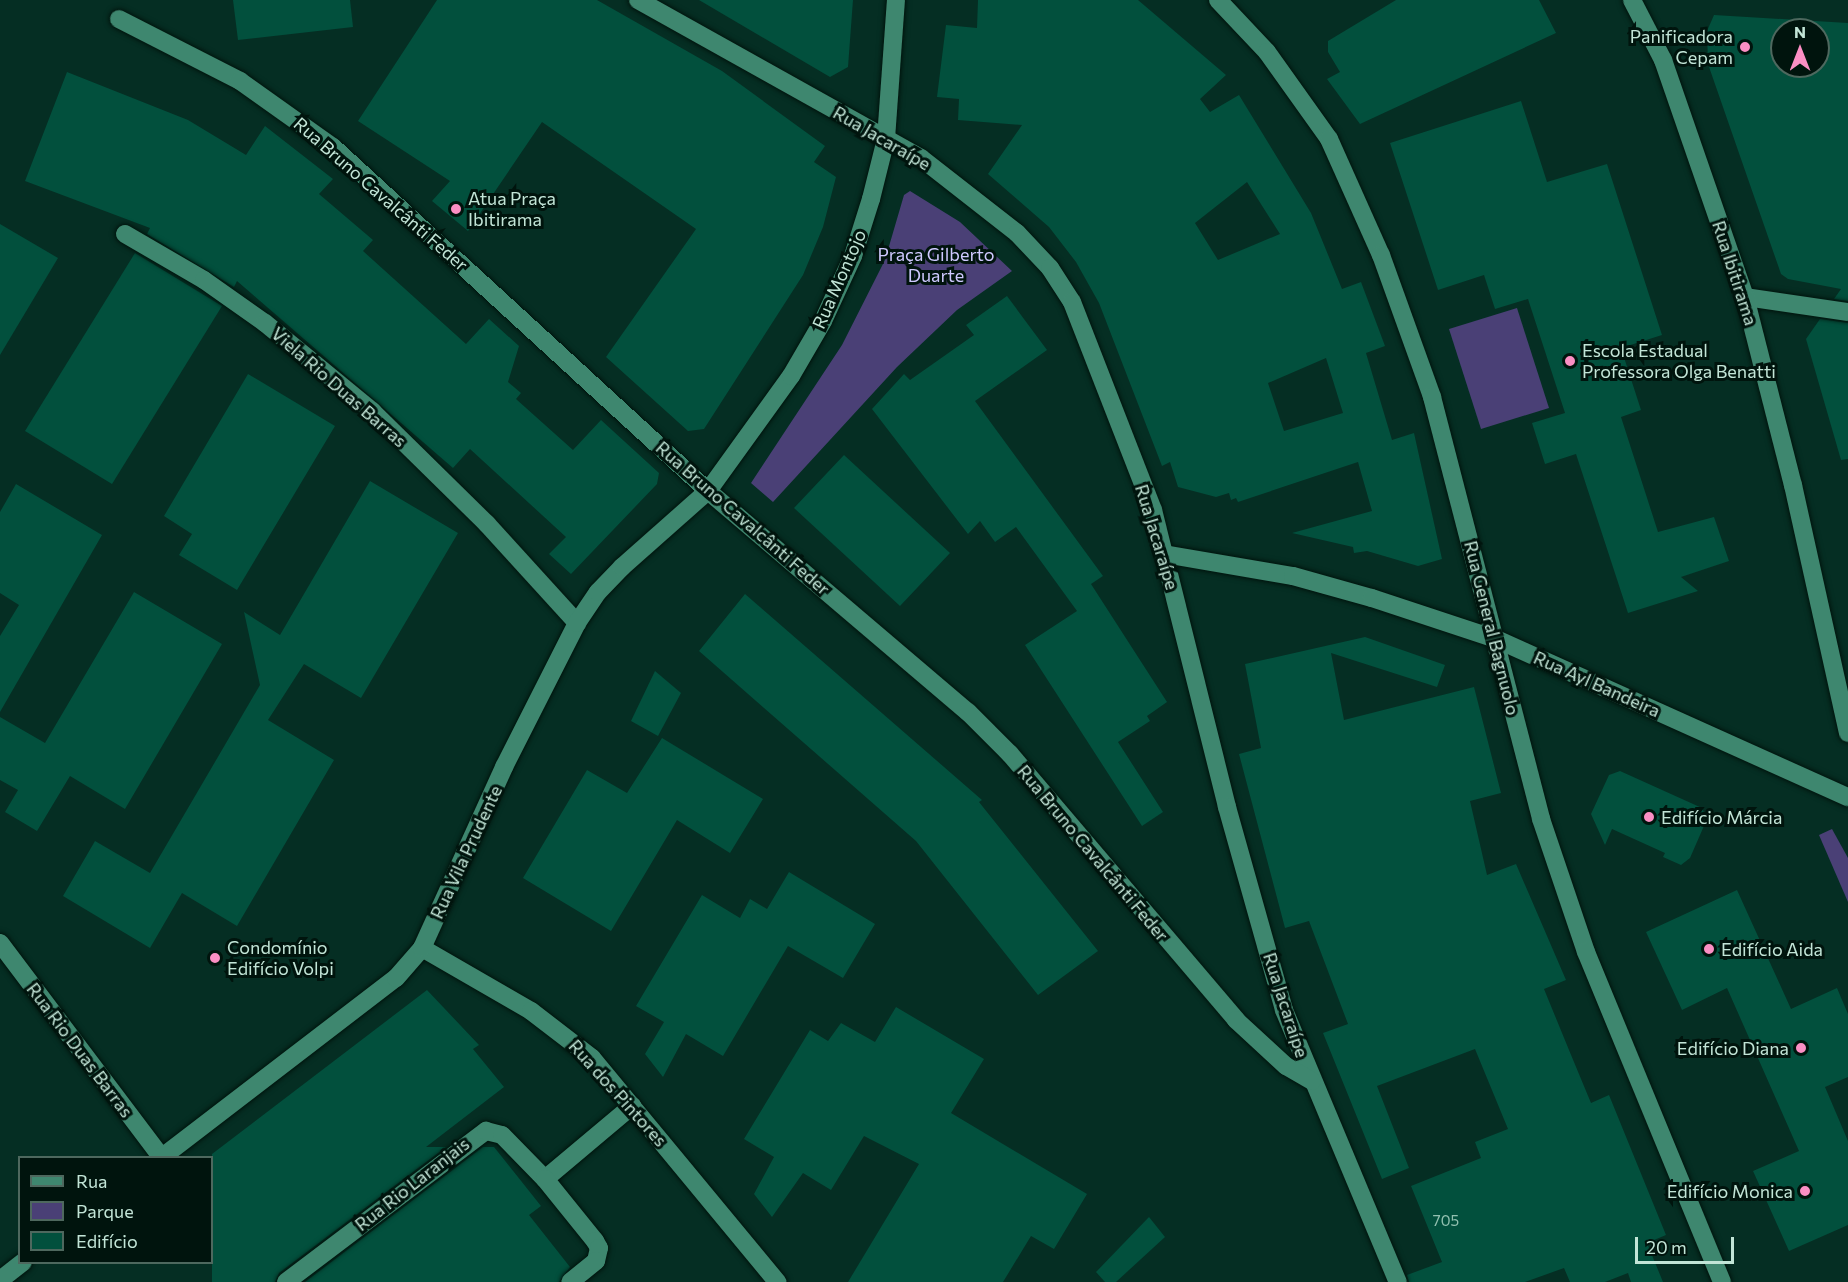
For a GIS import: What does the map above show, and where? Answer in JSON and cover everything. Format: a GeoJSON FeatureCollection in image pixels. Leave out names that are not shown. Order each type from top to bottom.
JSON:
{"type":"FeatureCollection","features":[{"type":"Feature","properties":{"kind":"street","name":"Rua Jacaraípe"},"geometry":{"type":"LineString","coordinates":[[638,0],[921,158],[1017,233],[1050,268],[1072,302],[1153,510],[1281,999],[1312,1081],[1398,1282]]}},
{"type":"Feature","properties":{"kind":"street","name":"Rua Montojo"},"geometry":{"type":"LineString","coordinates":[[708,491],[791,376],[823,321],[854,256],[886,139],[896,0]]}},
{"type":"Feature","properties":{"kind":"street","name":"Rua General Bagnuolo"},"geometry":{"type":"LineString","coordinates":[[1218,0],[1267,52],[1329,139],[1381,255],[1432,397],[1541,819],[1586,952],[1722,1282]]}},
{"type":"Feature","properties":{"kind":"street","name":"Rua Ibitirama"},"geometry":{"type":"LineString","coordinates":[[1632,0],[1664,60],[1745,297],[1793,485],[1848,733]]}},
{"type":"Feature","properties":{"kind":"street","name":"Rua Bruno Cavalcânti Feder"},"geometry":{"type":"LineString","coordinates":[[119,19],[240,81],[333,147],[708,491],[976,720],[1010,754],[1236,1020],[1286,1066],[1312,1081]]}},
{"type":"Feature","properties":{"kind":"street","name":"Viela Rio Duas Barras"},"geometry":{"type":"LineString","coordinates":[[125,234],[204,280],[265,323],[372,411],[487,524],[577,623]]}},
{"type":"Feature","properties":{"kind":"street"},"geometry":{"type":"LineString","coordinates":[[1745,297],[1848,312]]}},
{"type":"Feature","properties":{"kind":"street","name":"Rua Vila Prudente"},"geometry":{"type":"LineString","coordinates":[[162,1156],[396,978],[422,948],[504,767],[577,623],[598,592],[622,567],[708,491]]}},
{"type":"Feature","properties":{"kind":"street","name":"Rua Ayl Bandeira"},"geometry":{"type":"LineString","coordinates":[[1164,554],[1293,576],[1496,639],[1848,797]]}},
{"type":"Feature","properties":{"kind":"street","name":"Rua Rio Duas Barras"},"geometry":{"type":"LineString","coordinates":[[0,943],[160,1156]]}},
{"type":"Feature","properties":{"kind":"street","name":"Rua dos Pintores"},"geometry":{"type":"LineString","coordinates":[[422,948],[566,1035],[632,1106],[777,1282]]}},
{"type":"Feature","properties":{"kind":"street"},"geometry":{"type":"LineString","coordinates":[[545,1179],[632,1106]]}},
{"type":"Feature","properties":{"kind":"street","name":"Rua Rio Laranjais"},"geometry":{"type":"LineString","coordinates":[[286,1282],[478,1134],[493,1131],[502,1135],[545,1179],[598,1248],[596,1261],[570,1282]]}},
{"type":"Feature","properties":{"kind":"street"},"geometry":{"type":"LineString","coordinates":[[0,1280],[22,1264]]}},
{"type":"Feature","properties":{"kind":"green space","name":"Praça Gilberto Duarte"},"geometry":{"type":"Polygon","coordinates":[[[910,191],[960,222],[1012,271],[957,310],[897,367],[773,502],[751,483],[842,345],[885,260],[904,195],[910,191]]]}},
{"type":"Feature","properties":{"kind":"green space"},"geometry":{"type":"Polygon","coordinates":[[[1517,308],[1549,408],[1481,429],[1449,329],[1517,308]]]}},
{"type":"Feature","properties":{"kind":"green space"},"geometry":{"type":"Polygon","coordinates":[[[1832,829],[1848,858],[1848,902],[1819,835],[1832,829]]]}},
{"type":"Feature","properties":{"kind":"building"},"geometry":{"type":"Polygon","coordinates":[[[233,0],[350,0],[353,27],[238,40],[233,0]]]}},
{"type":"Feature","properties":{"kind":"building"},"geometry":{"type":"Polygon","coordinates":[[[437,0],[597,0],[722,71],[825,146],[814,162],[836,177],[823,227],[803,275],[704,429],[688,431],[606,357],[696,229],[542,122],[468,231],[432,201],[450,181],[358,121],[437,0]]]}},
{"type":"Feature","properties":{"kind":"building"},"geometry":{"type":"Polygon","coordinates":[[[699,0],[853,0],[848,67],[830,77],[699,0]]]}},
{"type":"Feature","properties":{"kind":"building"},"geometry":{"type":"Polygon","coordinates":[[[978,0],[1138,0],[1226,75],[1200,99],[1210,112],[1239,95],[1311,213],[1342,289],[1361,282],[1385,346],[1366,353],[1392,440],[1414,433],[1442,559],[1418,566],[1367,551],[1354,553],[1353,547],[1292,533],[1372,511],[1358,462],[1238,502],[1236,498],[1231,500],[1229,493],[1216,497],[1178,487],[1170,462],[1162,466],[1099,303],[1076,262],[1049,227],[988,174],[1022,125],[958,120],[959,99],[937,97],[946,25],[977,28],[978,0]],[[1247,182],[1195,223],[1218,260],[1280,234],[1247,182]],[[1326,358],[1268,383],[1284,431],[1343,413],[1326,358]]]}},
{"type":"Feature","properties":{"kind":"building"},"geometry":{"type":"Polygon","coordinates":[[[1396,0],[1539,0],[1556,33],[1360,124],[1327,79],[1340,72],[1328,52],[1328,41],[1396,0]]]}},
{"type":"Feature","properties":{"kind":"building"},"geometry":{"type":"Polygon","coordinates":[[[1714,15],[1770,18],[1770,78],[1830,78],[1830,22],[1848,23],[1848,301],[1834,299],[1841,289],[1788,279],[1781,274],[1708,64],[1707,31],[1714,15]]]}},
{"type":"Feature","properties":{"kind":"building"},"geometry":{"type":"Polygon","coordinates":[[[67,72],[188,120],[246,155],[265,126],[333,179],[319,194],[373,240],[363,251],[466,344],[489,319],[519,346],[508,382],[521,393],[516,399],[573,450],[601,420],[659,473],[657,484],[571,574],[549,554],[566,537],[470,449],[453,468],[237,281],[234,287],[147,234],[150,228],[25,181],[67,72]]]}},
{"type":"Feature","properties":{"kind":"building"},"geometry":{"type":"Polygon","coordinates":[[[1521,101],[1547,182],[1607,164],[1662,335],[1621,348],[1641,410],[1621,417],[1658,532],[1714,517],[1729,561],[1681,577],[1698,591],[1628,613],[1576,454],[1545,464],[1532,423],[1565,413],[1528,299],[1495,309],[1484,275],[1438,290],[1390,143],[1521,101]]]}},
{"type":"Feature","properties":{"kind":"building"},"geometry":{"type":"Polygon","coordinates":[[[0,224],[58,258],[0,355],[0,224]]]}},
{"type":"Feature","properties":{"kind":"building"},"geometry":{"type":"Polygon","coordinates":[[[135,253],[222,306],[112,484],[25,431],[135,253]]]}},
{"type":"Feature","properties":{"kind":"building"},"geometry":{"type":"Polygon","coordinates":[[[1007,296],[1047,350],[975,401],[1103,576],[1091,584],[1167,702],[1147,716],[1150,721],[1118,742],[1163,812],[1142,826],[1025,645],[1077,611],[1016,527],[995,542],[980,521],[968,534],[872,409],[904,374],[910,380],[974,335],[966,325],[1007,296]]]}},
{"type":"Feature","properties":{"kind":"building"},"geometry":{"type":"Polygon","coordinates":[[[1820,319],[1848,323],[1848,459],[1841,460],[1806,339],[1820,319]]]}},
{"type":"Feature","properties":{"kind":"building"},"geometry":{"type":"Polygon","coordinates":[[[248,374],[335,426],[237,590],[179,555],[192,534],[164,516],[248,374]]]}},
{"type":"Feature","properties":{"kind":"building"},"geometry":{"type":"Polygon","coordinates":[[[844,455],[950,553],[900,606],[794,508],[844,455]]]}},
{"type":"Feature","properties":{"kind":"building"},"geometry":{"type":"Polygon","coordinates":[[[370,481],[458,533],[361,698],[304,664],[268,720],[334,760],[237,926],[182,893],[150,948],[63,896],[95,841],[150,873],[260,685],[244,612],[280,635],[370,481]]]}},
{"type":"Feature","properties":{"kind":"building"},"geometry":{"type":"Polygon","coordinates":[[[16,484],[102,535],[0,712],[0,636],[19,605],[0,593],[0,512],[16,484]]]}},
{"type":"Feature","properties":{"kind":"building"},"geometry":{"type":"Polygon","coordinates":[[[134,592],[222,644],[125,809],[70,776],[37,831],[5,812],[18,790],[0,780],[0,717],[45,743],[134,592]]]}},
{"type":"Feature","properties":{"kind":"building"},"geometry":{"type":"Polygon","coordinates":[[[745,594],[982,800],[979,802],[1098,951],[1038,995],[916,841],[699,651],[745,594]]]}},
{"type":"Feature","properties":{"kind":"building"},"geometry":{"type":"Polygon","coordinates":[[[1365,637],[1445,665],[1437,687],[1331,653],[1344,720],[1474,687],[1501,793],[1470,801],[1487,875],[1516,864],[1566,980],[1544,989],[1591,1103],[1609,1095],[1666,1235],[1647,1243],[1663,1282],[1631,1282],[1628,1273],[1605,1282],[1570,1282],[1564,1268],[1525,1282],[1409,1282],[1407,1275],[1442,1262],[1411,1186],[1481,1158],[1475,1142],[1508,1129],[1475,1049],[1377,1086],[1409,1168],[1382,1179],[1323,1033],[1348,1024],[1309,921],[1285,928],[1239,754],[1261,748],[1245,664],[1365,637]]]}},
{"type":"Feature","properties":{"kind":"building"},"geometry":{"type":"Polygon","coordinates":[[[655,671],[681,693],[658,736],[631,721],[655,671]]]}},
{"type":"Feature","properties":{"kind":"building"},"geometry":{"type":"Polygon","coordinates":[[[662,738],[763,799],[730,853],[677,820],[611,931],[523,878],[587,770],[627,793],[662,738]]]}},
{"type":"Feature","properties":{"kind":"building","name":"Edifício Márcia"},"geometry":{"type":"Polygon","coordinates":[[[1620,771],[1702,808],[1707,819],[1690,858],[1681,865],[1663,857],[1665,853],[1612,829],[1605,845],[1591,814],[1609,775],[1620,771]]]}},
{"type":"Feature","properties":{"kind":"building"},"geometry":{"type":"Polygon","coordinates":[[[789,872],[875,924],[843,978],[788,946],[723,1056],[686,1034],[663,1077],[645,1054],[664,1022],[636,1006],[702,895],[740,918],[750,899],[767,909],[789,872]]]}},
{"type":"Feature","properties":{"kind":"building"},"geometry":{"type":"Polygon","coordinates":[[[1737,890],[1791,1009],[1837,988],[1848,1014],[1848,1077],[1825,1087],[1848,1141],[1848,1225],[1789,1251],[1753,1171],[1799,1151],[1727,988],[1682,1010],[1646,932],[1737,890]]]}},
{"type":"Feature","properties":{"kind":"building"},"geometry":{"type":"Polygon","coordinates":[[[427,990],[479,1045],[473,1049],[504,1087],[426,1147],[446,1147],[279,1273],[275,1282],[212,1282],[212,1154],[427,990]]]}},
{"type":"Feature","properties":{"kind":"building"},"geometry":{"type":"Polygon","coordinates":[[[896,1007],[984,1059],[951,1113],[1087,1194],[1054,1249],[1031,1236],[1003,1282],[848,1282],[919,1164],[864,1136],[831,1190],[803,1173],[772,1217],[754,1194],[774,1157],[744,1139],[810,1030],[828,1041],[841,1023],[875,1042],[896,1007]]]}},
{"type":"Feature","properties":{"kind":"building"},"geometry":{"type":"Polygon","coordinates":[[[483,1147],[494,1147],[541,1206],[529,1215],[570,1267],[559,1282],[305,1282],[483,1147]]]}},
{"type":"Feature","properties":{"kind":"building"},"geometry":{"type":"Polygon","coordinates":[[[1149,1217],[1165,1237],[1116,1282],[1105,1282],[1096,1272],[1149,1217]]]}},
{"type":"Feature","properties":{"kind":"place","name":"Panificadora Cepam"},"geometry":{"type":"Point","coordinates":[1745,47]}},
{"type":"Feature","properties":{"kind":"place","name":"Atua Praça Ibitirama"},"geometry":{"type":"Point","coordinates":[456,209]}},
{"type":"Feature","properties":{"kind":"place","name":"Escola Estadual Professora Olga Benatti"},"geometry":{"type":"Point","coordinates":[1570,361]}},
{"type":"Feature","properties":{"kind":"place","name":"Edifício Márcia"},"geometry":{"type":"Point","coordinates":[1649,817]}},
{"type":"Feature","properties":{"kind":"place","name":"Edifício Aida"},"geometry":{"type":"Point","coordinates":[1709,949]}},
{"type":"Feature","properties":{"kind":"place","name":"Condomínio Edifício Volpi"},"geometry":{"type":"Point","coordinates":[215,958]}},
{"type":"Feature","properties":{"kind":"place","name":"Edifício Diana"},"geometry":{"type":"Point","coordinates":[1801,1048]}},
{"type":"Feature","properties":{"kind":"place","name":"Edifício Monica"},"geometry":{"type":"Point","coordinates":[1805,1191]}}]}
